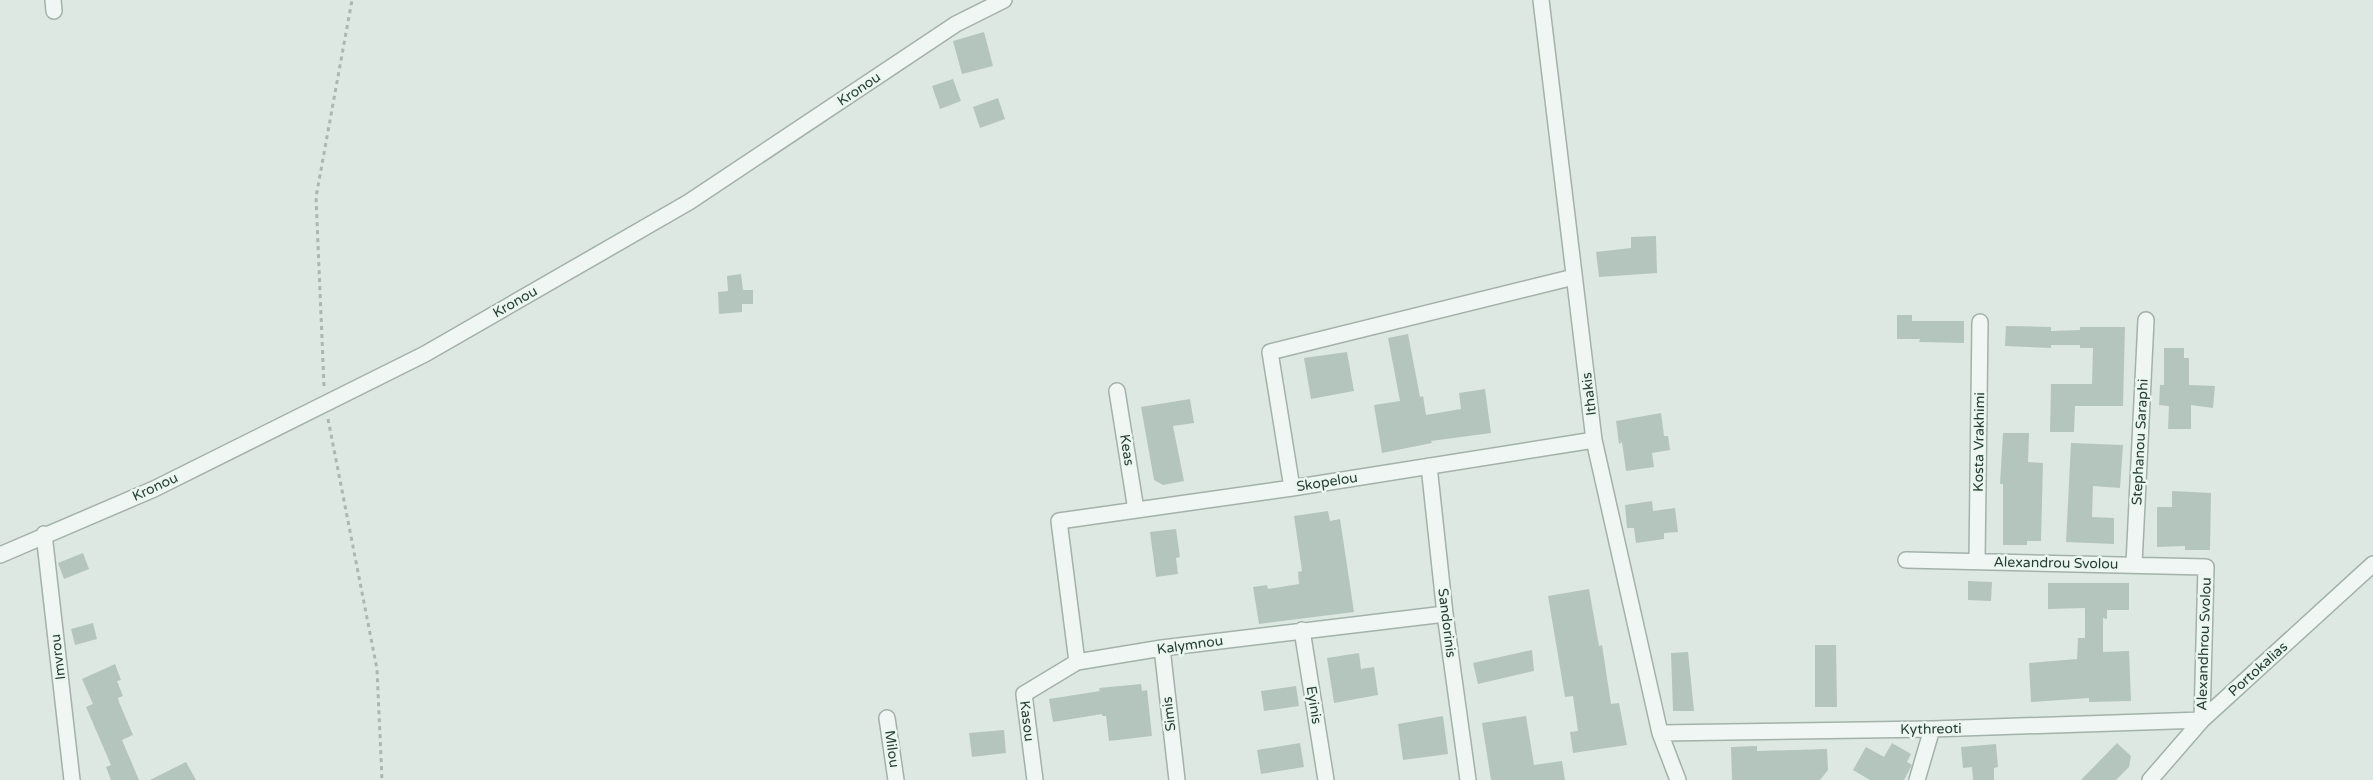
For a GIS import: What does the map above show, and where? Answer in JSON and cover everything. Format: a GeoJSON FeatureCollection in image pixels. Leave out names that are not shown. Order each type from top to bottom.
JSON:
{"type":"FeatureCollection","features":[{"type":"Feature","properties":{"kind":"street","name":"Kronou"},"geometry":{"type":"LineString","coordinates":[[0,555],[44,534],[154,488],[425,354],[689,202],[956,24],[1004,0]]}},
{"type":"Feature","properties":{"kind":"street","name":"Ithakis"},"geometry":{"type":"LineString","coordinates":[[1541,0],[1594,440],[1660,733],[1678,780]]}},
{"type":"Feature","properties":{"kind":"street"},"geometry":{"type":"LineString","coordinates":[[1292,488],[1270,352],[1574,277]]}},
{"type":"Feature","properties":{"kind":"street","name":"Stephanou Saraphi"},"geometry":{"type":"LineString","coordinates":[[2134,564],[2146,320]]}},
{"type":"Feature","properties":{"kind":"street","name":"Kosta Vrakhimi"},"geometry":{"type":"LineString","coordinates":[[1978,561],[1980,322]]}},
{"type":"Feature","properties":{"kind":"street","name":"Keas"},"geometry":{"type":"LineString","coordinates":[[1117,390],[1136,510]]}},
{"type":"Feature","properties":{"kind":"street","name":"Skopelou"},"geometry":{"type":"LineString","coordinates":[[1077,662],[1059,521],[1292,488],[1594,440]]}},
{"type":"Feature","properties":{"kind":"street","name":"Sandorinis"},"geometry":{"type":"LineString","coordinates":[[1429,466],[1445,614],[1468,780]]}},
{"type":"Feature","properties":{"kind":"street","name":"Imvrou"},"geometry":{"type":"LineString","coordinates":[[44,534],[72,780]]}},
{"type":"Feature","properties":{"kind":"street","name":"Alexandrou Svolou"},"geometry":{"type":"LineString","coordinates":[[1906,560],[2206,567]]}},
{"type":"Feature","properties":{"kind":"street","name":"Portokalias"},"geometry":{"type":"LineString","coordinates":[[2150,780],[2202,720],[2373,564]]}},
{"type":"Feature","properties":{"kind":"street","name":"Alexandhrou Svolou"},"geometry":{"type":"LineString","coordinates":[[2202,720],[2206,567]]}},
{"type":"Feature","properties":{"kind":"street","name":"Kalymnou"},"geometry":{"type":"LineString","coordinates":[[1077,662],[1162,648],[1445,614]]}},
{"type":"Feature","properties":{"kind":"street","name":"Eyinis"},"geometry":{"type":"LineString","coordinates":[[1302,630],[1326,780]]}},
{"type":"Feature","properties":{"kind":"street","name":"Simis"},"geometry":{"type":"LineString","coordinates":[[1162,648],[1177,780]]}},
{"type":"Feature","properties":{"kind":"street","name":"Kasou"},"geometry":{"type":"LineString","coordinates":[[1035,780],[1024,694],[1077,662]]}},
{"type":"Feature","properties":{"kind":"street","name":"Milou"},"geometry":{"type":"LineString","coordinates":[[887,718],[896,780]]}},
{"type":"Feature","properties":{"kind":"street","name":"Kythreoti"},"geometry":{"type":"LineString","coordinates":[[1660,733],[1932,729],[2202,720]]}},
{"type":"Feature","properties":{"kind":"street"},"geometry":{"type":"LineString","coordinates":[[1917,780],[1932,729]]}},
{"type":"Feature","properties":{"kind":"building"},"geometry":{"type":"Polygon","coordinates":[[[984,32],[993,66],[962,74],[953,41],[984,32]]]}},
{"type":"Feature","properties":{"kind":"building"},"geometry":{"type":"Polygon","coordinates":[[[953,79],[961,101],[940,109],[932,86],[953,79]]]}},
{"type":"Feature","properties":{"kind":"building"},"geometry":{"type":"Polygon","coordinates":[[[998,98],[1005,119],[980,128],[973,107],[998,98]]]}},
{"type":"Feature","properties":{"kind":"building"},"geometry":{"type":"Polygon","coordinates":[[[1656,236],[1657,273],[1599,277],[1596,252],[1631,248],[1631,237],[1656,236]]]}},
{"type":"Feature","properties":{"kind":"building"},"geometry":{"type":"Polygon","coordinates":[[[741,274],[743,290],[753,290],[753,304],[742,304],[742,312],[719,314],[718,292],[728,291],[727,276],[741,274]]]}},
{"type":"Feature","properties":{"kind":"building"},"geometry":{"type":"Polygon","coordinates":[[[1897,315],[1912,315],[1912,321],[1964,321],[1964,343],[1919,342],[1920,339],[1897,339],[1897,315]]]}},
{"type":"Feature","properties":{"kind":"building"},"geometry":{"type":"Polygon","coordinates":[[[2006,326],[2051,327],[2051,331],[2080,330],[2080,327],[2125,327],[2123,406],[2075,406],[2074,432],[2050,432],[2051,384],[2092,384],[2093,348],[2080,348],[2080,345],[2051,345],[2051,348],[2005,346],[2006,326]]]}},
{"type":"Feature","properties":{"kind":"building"},"geometry":{"type":"Polygon","coordinates":[[[1408,334],[1420,397],[1423,396],[1426,415],[1461,409],[1459,393],[1485,389],[1491,433],[1431,441],[1432,443],[1382,453],[1374,405],[1400,401],[1388,338],[1408,334]]]}},
{"type":"Feature","properties":{"kind":"building"},"geometry":{"type":"Polygon","coordinates":[[[2164,348],[2184,348],[2184,358],[2189,358],[2189,385],[2215,386],[2213,408],[2191,405],[2191,429],[2168,429],[2169,406],[2159,405],[2160,385],[2164,385],[2164,348]]]}},
{"type":"Feature","properties":{"kind":"building"},"geometry":{"type":"Polygon","coordinates":[[[1347,352],[1354,391],[1311,399],[1304,358],[1347,352]]]}},
{"type":"Feature","properties":{"kind":"building"},"geometry":{"type":"Polygon","coordinates":[[[1190,399],[1194,423],[1173,426],[1184,481],[1163,485],[1154,480],[1141,407],[1190,399]]]}},
{"type":"Feature","properties":{"kind":"building"},"geometry":{"type":"Polygon","coordinates":[[[1661,413],[1664,436],[1668,436],[1670,450],[1652,453],[1654,467],[1626,471],[1622,442],[1619,444],[1616,421],[1661,413]]]}},
{"type":"Feature","properties":{"kind":"building"},"geometry":{"type":"Polygon","coordinates":[[[2003,433],[2029,433],[2028,462],[2043,463],[2041,541],[2027,541],[2027,545],[2003,545],[2003,484],[2000,484],[2003,433]]]}},
{"type":"Feature","properties":{"kind":"building"},"geometry":{"type":"Polygon","coordinates":[[[2071,443],[2123,445],[2120,488],[2093,486],[2092,517],[2114,518],[2114,544],[2066,542],[2071,443]]]}},
{"type":"Feature","properties":{"kind":"building"},"geometry":{"type":"Polygon","coordinates":[[[2172,491],[2211,493],[2210,550],[2185,550],[2185,546],[2157,547],[2157,507],[2172,507],[2172,491]]]}},
{"type":"Feature","properties":{"kind":"building"},"geometry":{"type":"Polygon","coordinates":[[[1652,501],[1653,511],[1675,508],[1678,532],[1664,533],[1664,539],[1636,543],[1634,528],[1627,528],[1625,505],[1652,501]]]}},
{"type":"Feature","properties":{"kind":"building"},"geometry":{"type":"Polygon","coordinates":[[[1328,511],[1330,521],[1340,519],[1354,612],[1259,624],[1253,587],[1267,585],[1268,589],[1299,584],[1298,572],[1302,571],[1294,516],[1328,511]]]}},
{"type":"Feature","properties":{"kind":"building"},"geometry":{"type":"Polygon","coordinates":[[[1176,529],[1180,557],[1176,558],[1178,574],[1156,577],[1150,532],[1176,529]]]}},
{"type":"Feature","properties":{"kind":"building"},"geometry":{"type":"Polygon","coordinates":[[[83,553],[89,569],[64,579],[58,563],[83,553]]]}},
{"type":"Feature","properties":{"kind":"building"},"geometry":{"type":"Polygon","coordinates":[[[1968,581],[1992,582],[1991,601],[1968,600],[1968,581]]]}},
{"type":"Feature","properties":{"kind":"building"},"geometry":{"type":"Polygon","coordinates":[[[2048,583],[2129,583],[2129,610],[2107,610],[2107,619],[2103,618],[2103,652],[2129,651],[2131,701],[2089,702],[2089,698],[2031,702],[2029,663],[2077,659],[2078,638],[2085,638],[2085,608],[2048,609],[2048,583]]]}},
{"type":"Feature","properties":{"kind":"building"},"geometry":{"type":"Polygon","coordinates":[[[1589,589],[1599,646],[1602,645],[1611,704],[1619,703],[1627,745],[1573,753],[1570,732],[1578,731],[1573,696],[1565,697],[1548,596],[1589,589]]]}},
{"type":"Feature","properties":{"kind":"building"},"geometry":{"type":"Polygon","coordinates":[[[93,623],[97,639],[75,645],[71,629],[93,623]]]}},
{"type":"Feature","properties":{"kind":"building"},"geometry":{"type":"Polygon","coordinates":[[[1815,645],[1836,645],[1837,707],[1815,707],[1815,645]]]}},
{"type":"Feature","properties":{"kind":"building"},"geometry":{"type":"Polygon","coordinates":[[[1532,650],[1534,671],[1478,684],[1473,663],[1532,650]]]}},
{"type":"Feature","properties":{"kind":"building"},"geometry":{"type":"Polygon","coordinates":[[[1688,652],[1694,711],[1673,711],[1671,653],[1688,652]]]}},
{"type":"Feature","properties":{"kind":"building"},"geometry":{"type":"Polygon","coordinates":[[[1359,653],[1361,669],[1374,667],[1378,695],[1334,703],[1327,658],[1359,653]]]}},
{"type":"Feature","properties":{"kind":"building"},"geometry":{"type":"Polygon","coordinates":[[[115,664],[121,680],[117,681],[123,696],[118,698],[119,702],[133,735],[122,740],[139,780],[111,780],[106,767],[111,765],[86,707],[93,704],[82,679],[115,664]]]}},
{"type":"Feature","properties":{"kind":"building"},"geometry":{"type":"Polygon","coordinates":[[[1141,684],[1142,691],[1147,690],[1152,736],[1109,741],[1106,716],[1102,716],[1102,714],[1053,722],[1049,699],[1100,691],[1099,688],[1141,684]]]}},
{"type":"Feature","properties":{"kind":"building"},"geometry":{"type":"Polygon","coordinates":[[[1296,686],[1299,706],[1264,711],[1261,691],[1296,686]]]}},
{"type":"Feature","properties":{"kind":"building"},"geometry":{"type":"Polygon","coordinates":[[[1443,716],[1448,754],[1403,760],[1398,724],[1443,716]]]}},
{"type":"Feature","properties":{"kind":"building"},"geometry":{"type":"Polygon","coordinates":[[[1526,716],[1534,765],[1562,761],[1565,780],[1491,780],[1482,723],[1526,716]]]}},
{"type":"Feature","properties":{"kind":"building"},"geometry":{"type":"Polygon","coordinates":[[[1004,730],[1006,753],[972,757],[969,733],[1004,730]]]}},
{"type":"Feature","properties":{"kind":"building"},"geometry":{"type":"Polygon","coordinates":[[[1300,743],[1304,767],[1261,774],[1257,750],[1300,743]]]}},
{"type":"Feature","properties":{"kind":"building"},"geometry":{"type":"Polygon","coordinates":[[[1892,743],[1911,754],[1907,762],[1912,765],[1904,780],[1870,780],[1853,770],[1866,747],[1884,757],[1892,743]]]}},
{"type":"Feature","properties":{"kind":"building"},"geometry":{"type":"Polygon","coordinates":[[[2117,743],[2131,756],[2129,767],[2116,780],[2081,780],[2117,743]]]}},
{"type":"Feature","properties":{"kind":"building"},"geometry":{"type":"Polygon","coordinates":[[[1996,744],[1998,767],[1994,768],[1994,780],[1973,780],[1972,767],[1963,768],[1961,747],[1996,744]]]}},
{"type":"Feature","properties":{"kind":"building"},"geometry":{"type":"Polygon","coordinates":[[[1757,746],[1757,751],[1827,749],[1828,770],[1820,780],[1732,780],[1731,747],[1757,746]]]}},
{"type":"Feature","properties":{"kind":"building"},"geometry":{"type":"Polygon","coordinates":[[[186,762],[196,780],[150,780],[186,762]]]}}]}
